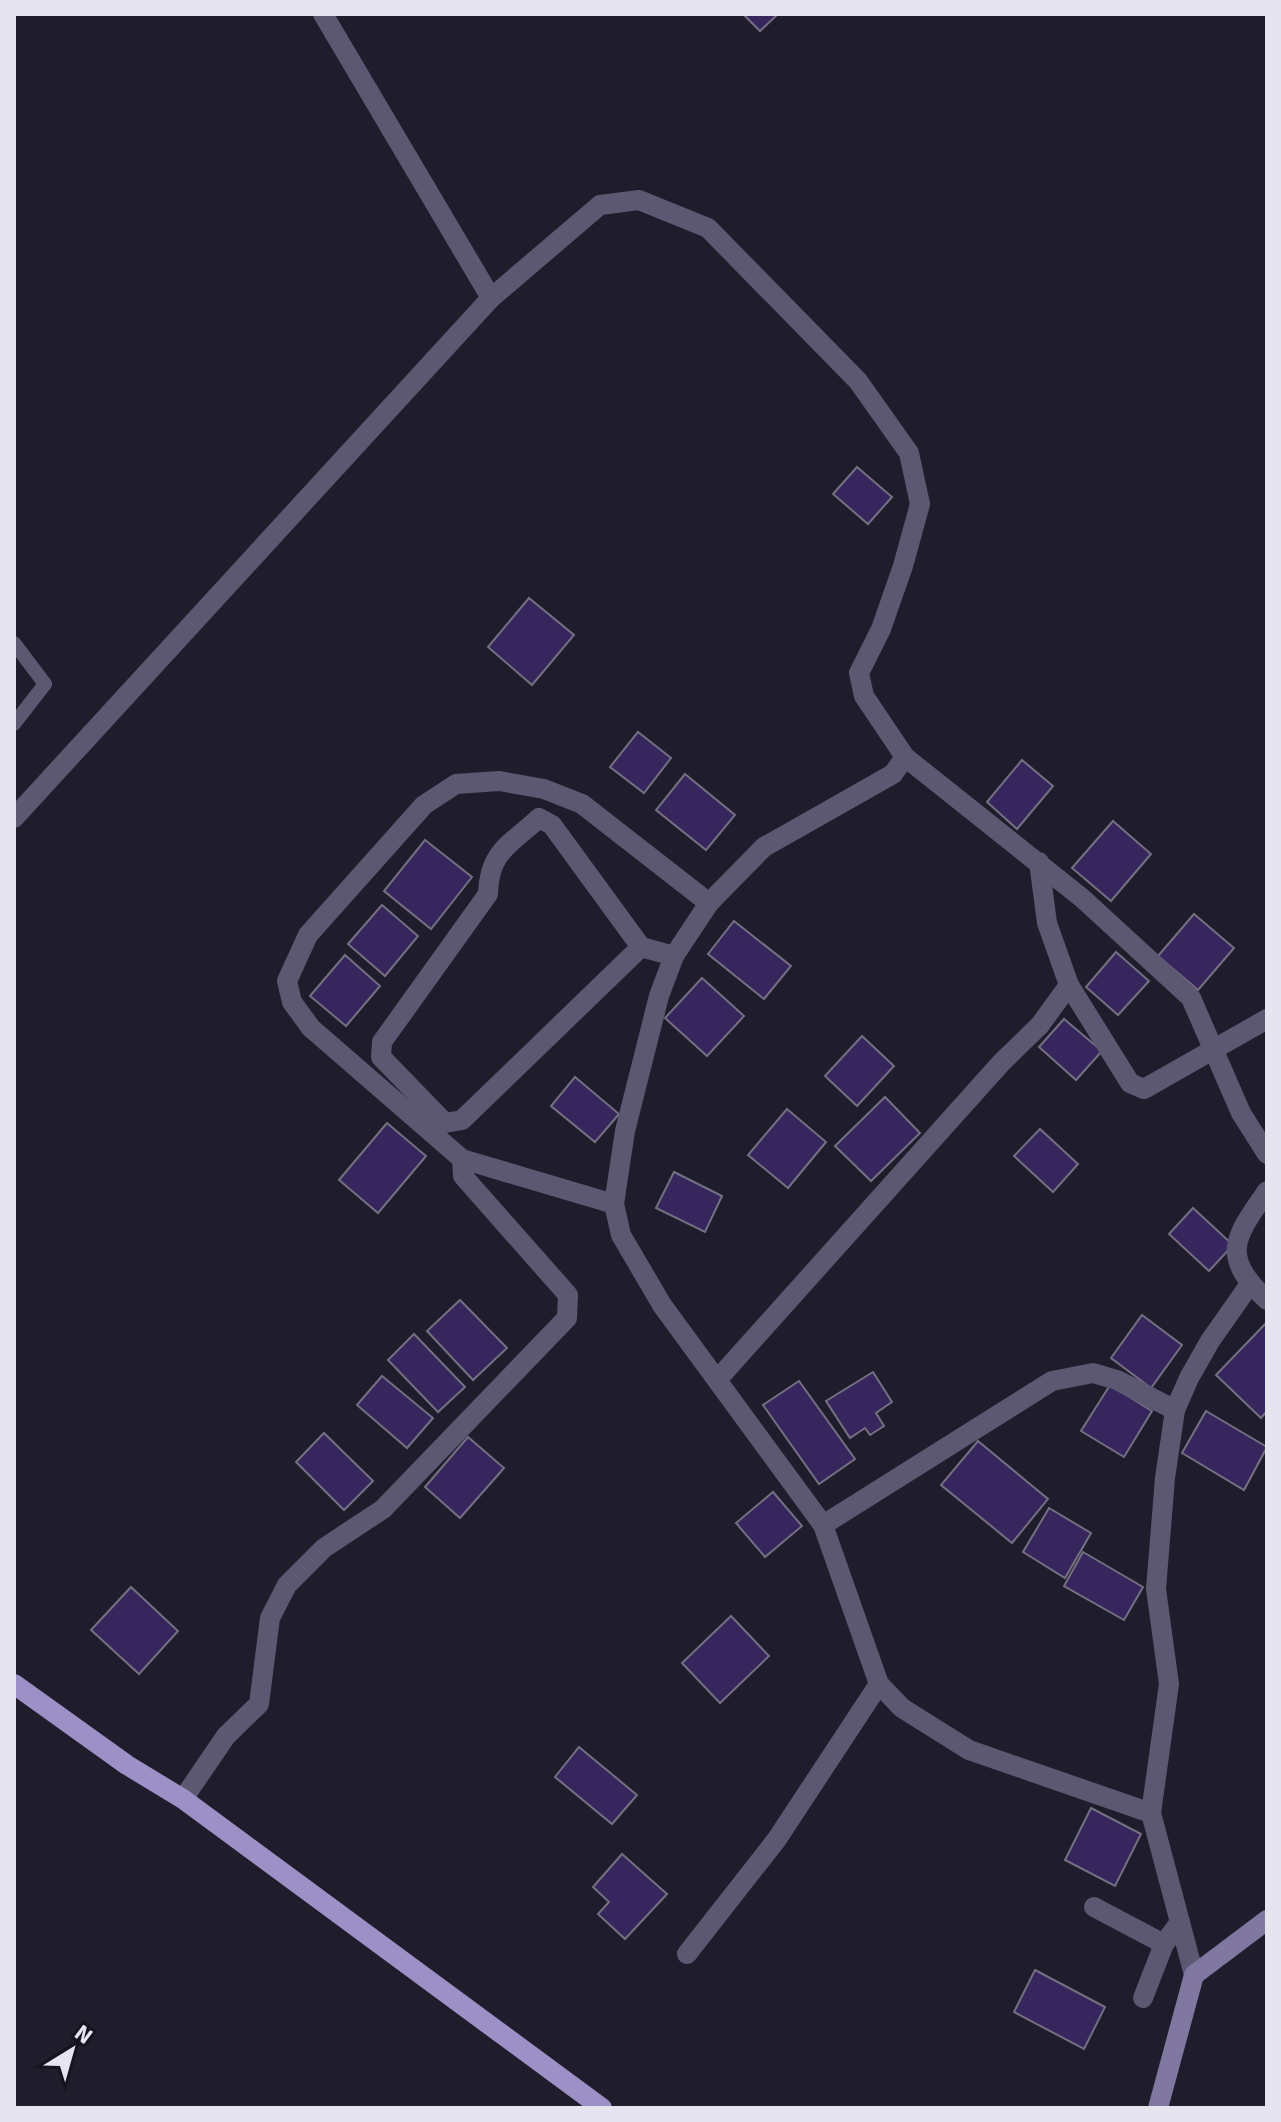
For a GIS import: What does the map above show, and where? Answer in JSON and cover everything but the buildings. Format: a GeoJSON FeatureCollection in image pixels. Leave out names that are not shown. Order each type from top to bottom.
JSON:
{"type":"FeatureCollection","features":[{"type":"Feature","properties":{"kind":"main road"},"geometry":{"type":"LineString","coordinates":[[14,1684],[127,1765],[183,1799],[602,2108]]}},
{"type":"Feature","properties":{"kind":"main road"},"geometry":{"type":"LineString","coordinates":[[1158,2108],[1194,1975],[1267,1920]]}},
{"type":"Feature","properties":{"kind":"street"},"geometry":{"type":"LineString","coordinates":[[323,14],[491,298]]}},
{"type":"Feature","properties":{"kind":"street"},"geometry":{"type":"LineString","coordinates":[[14,818],[491,298],[600,205],[639,200],[708,228],[858,381],[909,453],[920,504],[881,629],[859,673],[864,696],[905,757],[1082,898],[1191,998],[1241,1113],[1267,1154]]}},
{"type":"Feature","properties":{"kind":"street"},"geometry":{"type":"LineString","coordinates":[[905,757],[893,774],[764,847],[709,903],[674,956],[659,996],[625,1131],[614,1204],[621,1235],[662,1305],[823,1525],[879,1684],[902,1708],[969,1750],[1151,1813]]}},
{"type":"Feature","properties":{"kind":"street"},"geometry":{"type":"LineString","coordinates":[[614,1204],[462,1159],[311,1028],[292,1002],[287,981],[308,935],[424,805],[456,784],[499,781],[544,789],[582,804],[709,903]]}},
{"type":"Feature","properties":{"kind":"street"},"geometry":{"type":"LineString","coordinates":[[641,947],[462,1120],[445,1123],[381,1057],[382,1042],[488,894],[488,876],[493,859],[539,818],[552,825],[641,947],[674,956]]}},
{"type":"Feature","properties":{"kind":"street"},"geometry":{"type":"LineString","coordinates":[[1039,862],[1047,923],[1069,985],[1130,1083],[1144,1089],[1267,1019]]}},
{"type":"Feature","properties":{"kind":"street"},"geometry":{"type":"LineString","coordinates":[[717,1380],[1001,1063],[1040,1025],[1069,985]]}},
{"type":"Feature","properties":{"kind":"street"},"geometry":{"type":"LineString","coordinates":[[183,1799],[226,1736],[259,1704],[270,1618],[287,1585],[324,1548],[383,1509],[567,1318],[568,1295],[463,1176],[462,1159]]}},
{"type":"Feature","properties":{"kind":"street"},"geometry":{"type":"LineString","coordinates":[[1267,1191],[1236,1240],[1238,1267],[1267,1300]]}},
{"type":"Feature","properties":{"kind":"street"},"geometry":{"type":"LineString","coordinates":[[1194,1975],[1151,1813],[1169,1684],[1156,1589],[1165,1478],[1175,1410],[1210,1341],[1250,1284]]}},
{"type":"Feature","properties":{"kind":"street"},"geometry":{"type":"LineString","coordinates":[[823,1525],[1052,1381],[1093,1373],[1117,1380],[1175,1410]]}},
{"type":"Feature","properties":{"kind":"street"},"geometry":{"type":"LineString","coordinates":[[687,1954],[777,1839],[879,1684]]}},
{"type":"Feature","properties":{"kind":"street"},"geometry":{"type":"LineString","coordinates":[[1094,1907],[1164,1944]]}},
{"type":"Feature","properties":{"kind":"street"},"geometry":{"type":"LineString","coordinates":[[1143,1998],[1164,1944],[1180,1922]]}},
{"type":"Feature","properties":{"kind":"lane"},"geometry":{"type":"LineString","coordinates":[[14,643],[45,684],[14,724]]}}]}
